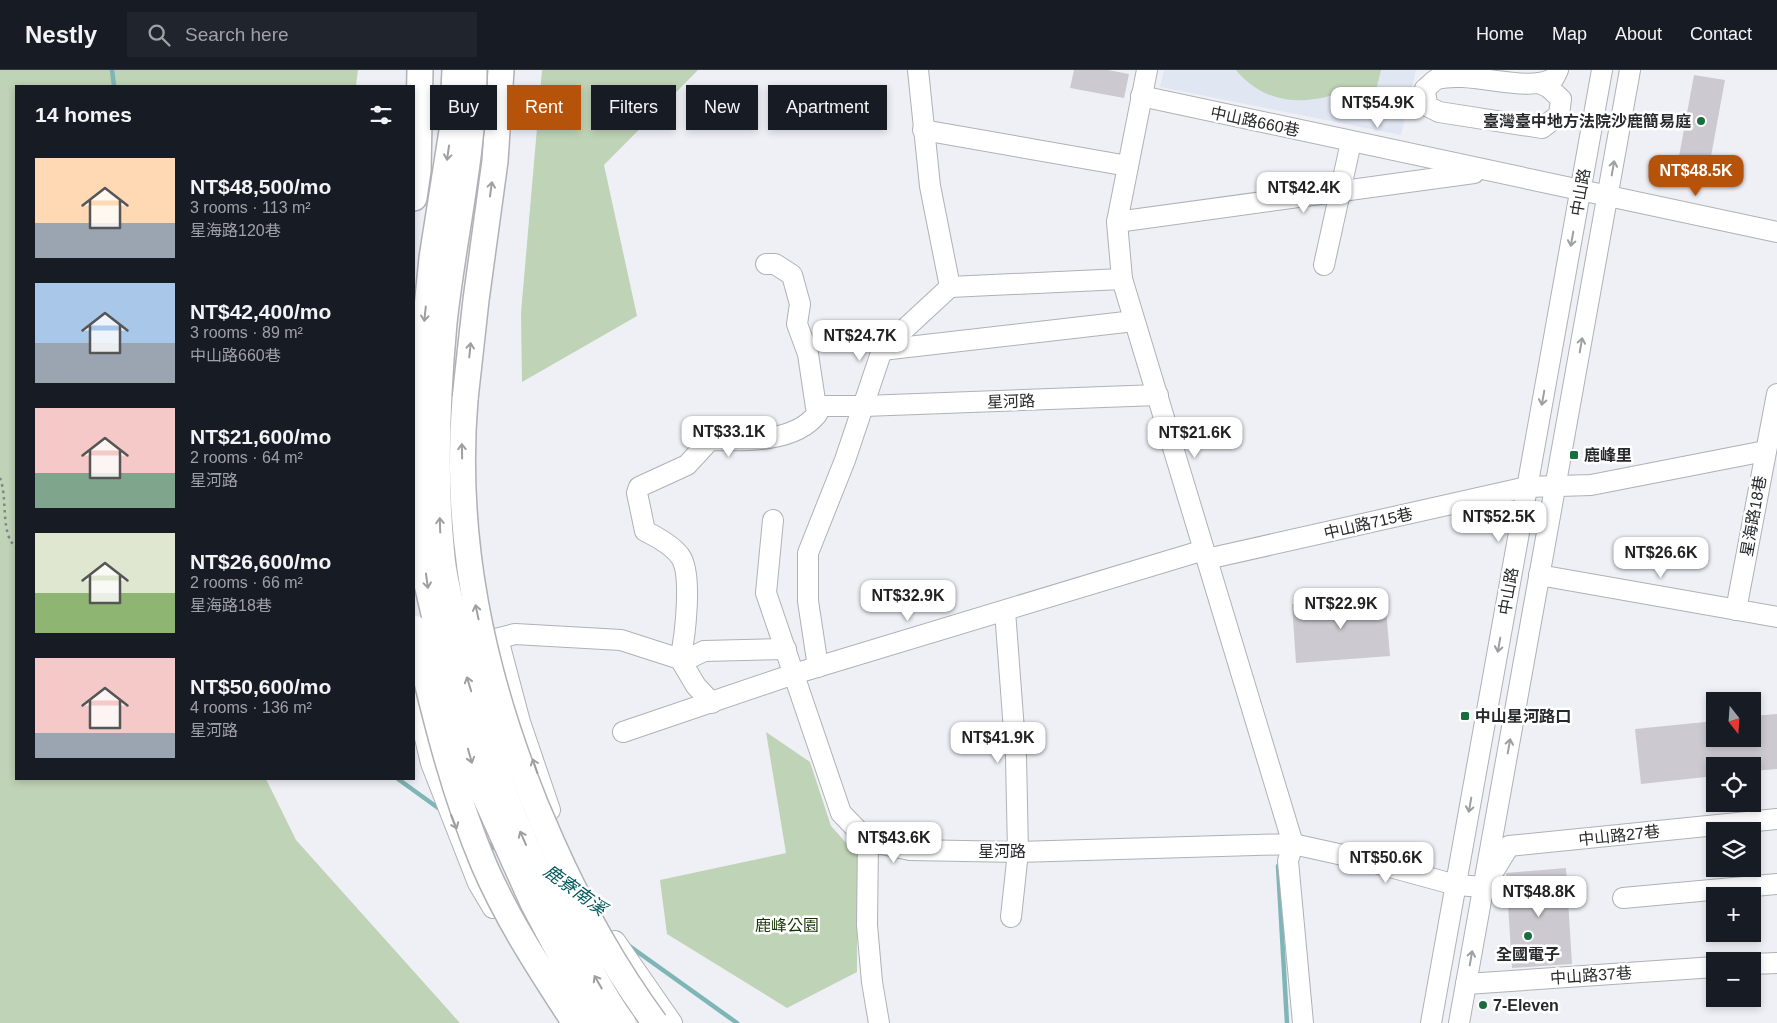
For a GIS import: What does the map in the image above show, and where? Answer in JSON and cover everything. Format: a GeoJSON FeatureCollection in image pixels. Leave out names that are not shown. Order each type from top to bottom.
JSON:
{"type":"FeatureCollection","features":[{"type":"Feature","properties":{"kind":"main road"},"geometry":{"type":"LineString","coordinates":[[415,191],[418,171],[420,70]]}},
{"type":"Feature","properties":{"kind":"main road"},"geometry":{"type":"LineString","coordinates":[[455,70],[452,131],[432,258],[418,397],[418,475],[427,584],[452,694],[475,774],[534,905],[584,999],[601,1023]]}},
{"type":"Feature","properties":{"kind":"main road"},"geometry":{"type":"LineString","coordinates":[[474,70],[474,93],[466,168],[444,322],[438,473],[442,558],[465,670],[493,764],[520,832],[555,908],[623,1023]]}},
{"type":"Feature","properties":{"kind":"main road"},"geometry":{"type":"LineString","coordinates":[[501,70],[495,161],[476,300],[462,445],[465,539],[474,600],[487,663],[524,778],[568,879],[599,938],[655,1023]]}},
{"type":"Feature","properties":{"kind":"main road"},"geometry":{"type":"LineString","coordinates":[[415,632],[442,743],[484,864],[522,939],[575,1023]]}},
{"type":"Feature","properties":{"kind":"street"},"geometry":{"type":"LineString","coordinates":[[918,70],[923,130],[936,221],[950,287]]}},
{"type":"Feature","properties":{"kind":"street"},"geometry":{"type":"LineString","coordinates":[[1147,70],[1117,222],[1122,279],[1293,844],[1288,861],[1302,1023]]}},
{"type":"Feature","properties":{"kind":"street"},"geometry":{"type":"LineString","coordinates":[[1539,83],[1548,86],[1561,99],[1559,115],[1542,128],[1439,112],[1427,106],[1425,98],[1425,89],[1437,79],[1461,74],[1539,83],[1554,78],[1558,70]]}},
{"type":"Feature","properties":{"kind":"street","name":"中山路"},"geometry":{"type":"LineString","coordinates":[[1431,1023],[1602,70]]}},
{"type":"Feature","properties":{"kind":"street","name":"中山路"},"geometry":{"type":"LineString","coordinates":[[1459,1023],[1630,70]]}},
{"type":"Feature","properties":{"kind":"street","name":"中山路660巷"},"geometry":{"type":"LineString","coordinates":[[1141,96],[1777,232]]}},
{"type":"Feature","properties":{"kind":"street"},"geometry":{"type":"LineString","coordinates":[[923,130],[1128,166]]}},
{"type":"Feature","properties":{"kind":"street"},"geometry":{"type":"LineString","coordinates":[[1324,265],[1351,142]]}},
{"type":"Feature","properties":{"kind":"street","name":"中山路660巷"},"geometry":{"type":"LineString","coordinates":[[1117,222],[1488,171]]}},
{"type":"Feature","properties":{"kind":"street"},"geometry":{"type":"LineString","coordinates":[[712,703],[696,686],[680,659],[684,644],[686,578],[680,556],[660,539],[645,531],[637,493],[639,487],[687,465],[710,440],[757,441],[809,426],[817,414],[808,354],[798,324],[800,304],[792,275],[775,264],[766,264]]}},
{"type":"Feature","properties":{"kind":"street"},"geometry":{"type":"LineString","coordinates":[[818,667],[808,602],[808,553],[864,406],[882,350],[950,287],[1122,279]]}},
{"type":"Feature","properties":{"kind":"street"},"geometry":{"type":"LineString","coordinates":[[882,350],[1134,321]]}},
{"type":"Feature","properties":{"kind":"street","name":"星海路18巷"},"geometry":{"type":"LineString","coordinates":[[1736,610],[1764,452],[1774,422],[1777,394]]}},
{"type":"Feature","properties":{"kind":"street","name":"星河路"},"geometry":{"type":"LineString","coordinates":[[817,414],[821,406],[1158,395]]}},
{"type":"Feature","properties":{"kind":"street","name":"中山路715巷"},"geometry":{"type":"LineString","coordinates":[[1206,554],[1527,487],[1591,485],[1764,452]]}},
{"type":"Feature","properties":{"kind":"street"},"geometry":{"type":"LineString","coordinates":[[773,520],[766,593],[841,813],[868,841],[867,925],[872,982],[879,1023]]}},
{"type":"Feature","properties":{"kind":"street"},"geometry":{"type":"LineString","coordinates":[[623,732],[794,674],[1206,554]]}},
{"type":"Feature","properties":{"kind":"street"},"geometry":{"type":"LineString","coordinates":[[1539,575],[1777,617]]}},
{"type":"Feature","properties":{"kind":"street"},"geometry":{"type":"LineString","coordinates":[[1005,611],[1016,758],[1018,852],[1010,917]]}},
{"type":"Feature","properties":{"kind":"street"},"geometry":{"type":"LineString","coordinates":[[415,655],[515,634],[621,640],[680,659],[690,658],[704,651],[786,649]]}},
{"type":"Feature","properties":{"kind":"street"},"geometry":{"type":"LineString","coordinates":[[498,639],[520,722],[552,817],[593,909],[672,1023]]}},
{"type":"Feature","properties":{"kind":"street"},"geometry":{"type":"LineString","coordinates":[[415,696],[430,763],[478,883],[562,1023]]}},
{"type":"Feature","properties":{"kind":"street","name":"中山路27巷"},"geometry":{"type":"LineString","coordinates":[[1484,887],[1509,846],[1777,819]]}},
{"type":"Feature","properties":{"kind":"street","name":"星河路"},"geometry":{"type":"LineString","coordinates":[[868,841],[910,850],[1018,852],[1293,844],[1361,859],[1456,885],[1484,887]]}},
{"type":"Feature","properties":{"kind":"street"},"geometry":{"type":"LineString","coordinates":[[1623,898],[1777,884]]}},
{"type":"Feature","properties":{"kind":"street"},"geometry":{"type":"LineString","coordinates":[[1761,964],[1777,963]]}},
{"type":"Feature","properties":{"kind":"street","name":"中山路37巷"},"geometry":{"type":"LineString","coordinates":[[1466,984],[1706,968]]}},
{"type":"Feature","properties":{"kind":"path"},"geometry":{"type":"LineString","coordinates":[[0,478],[4,489],[5,533],[15,546]]}},
{"type":"Feature","properties":{"kind":"shaded area"},"geometry":{"type":"Polygon","coordinates":[[[1164,70],[1416,70],[1401,135],[1160,87],[1164,70]]]}},
{"type":"Feature","properties":{"kind":"green space"},"geometry":{"type":"Polygon","coordinates":[[[0,70],[358,70],[356,85],[15,85],[15,780],[266,780],[296,840],[460,1023],[0,1023],[0,70]]]}},
{"type":"Feature","properties":{"kind":"green space"},"geometry":{"type":"Polygon","coordinates":[[[542,70],[698,70],[676,92],[676,85],[591,85],[591,130],[639,130],[604,165],[637,316],[522,382],[521,313],[537,130],[581,130],[581,85],[541,85],[542,70]]]}},
{"type":"Feature","properties":{"kind":"green space"},"geometry":{"type":"Polygon","coordinates":[[[1236,70],[1381,70],[1372,107],[1351,103],[1354,87],[1323,98],[1291,100],[1276,97],[1248,82],[1236,70]]]}},
{"type":"Feature","properties":{"kind":"green space","name":"鹿峰公園"},"geometry":{"type":"Polygon","coordinates":[[[766,732],[810,762],[831,826],[857,855],[857,972],[787,1008],[667,934],[660,880],[786,853],[766,732]]]}},
{"type":"Feature","properties":{"kind":"building"},"geometry":{"type":"Polygon","coordinates":[[[1074,70],[1108,70],[1129,74],[1124,98],[1070,88],[1074,70]]]}},
{"type":"Feature","properties":{"kind":"building","name":"臺灣臺中地方法院沙鹿簡易庭"},"geometry":{"type":"Polygon","coordinates":[[[1694,75],[1725,80],[1709,167],[1678,162],[1694,75]]]}},
{"type":"Feature","properties":{"kind":"building"},"geometry":{"type":"Polygon","coordinates":[[[1385,597],[1390,656],[1296,663],[1292,604],[1385,597]]]}},
{"type":"Feature","properties":{"kind":"building"},"geometry":{"type":"Polygon","coordinates":[[[1777,714],[1777,769],[1761,770],[1761,757],[1706,757],[1706,777],[1641,784],[1635,729],[1706,722],[1706,748],[1761,748],[1761,715],[1777,714]]]}},
{"type":"Feature","properties":{"kind":"building"},"geometry":{"type":"Polygon","coordinates":[[[1566,868],[1572,964],[1512,968],[1506,873],[1566,868]]]}},
{"type":"Feature","properties":{"kind":"waterway","name":"鹿寮南溪"},"geometry":{"type":"LineString","coordinates":[[112,70],[114,85]]}},
{"type":"Feature","properties":{"kind":"waterway","name":"鹿寮南溪"},"geometry":{"type":"LineString","coordinates":[[399,780],[441,810]]}},
{"type":"Feature","properties":{"kind":"waterway","name":"鹿寮南溪"},"geometry":{"type":"LineString","coordinates":[[486,842],[500,852]]}},
{"type":"Feature","properties":{"kind":"waterway"},"geometry":{"type":"LineString","coordinates":[[1278,866],[1287,1023]]}},
{"type":"Feature","properties":{"kind":"waterway","name":"鹿寮南溪"},"geometry":{"type":"LineString","coordinates":[[628,945],[737,1023]]}},
{"type":"Feature","properties":{"kind":"place","name":"臺灣臺中地方法院沙鹿簡易庭"},"geometry":{"type":"Point","coordinates":[1701,121]}},
{"type":"Feature","properties":{"kind":"place","name":"鹿峰里"},"geometry":{"type":"Point","coordinates":[1574,455]}},
{"type":"Feature","properties":{"kind":"place","name":"中山星河路口"},"geometry":{"type":"Point","coordinates":[1465,716]}},
{"type":"Feature","properties":{"kind":"place","name":"全國電子"},"geometry":{"type":"Point","coordinates":[1528,936]}},
{"type":"Feature","properties":{"kind":"place","name":"7-Eleven"},"geometry":{"type":"Point","coordinates":[1483,1005]}}]}
